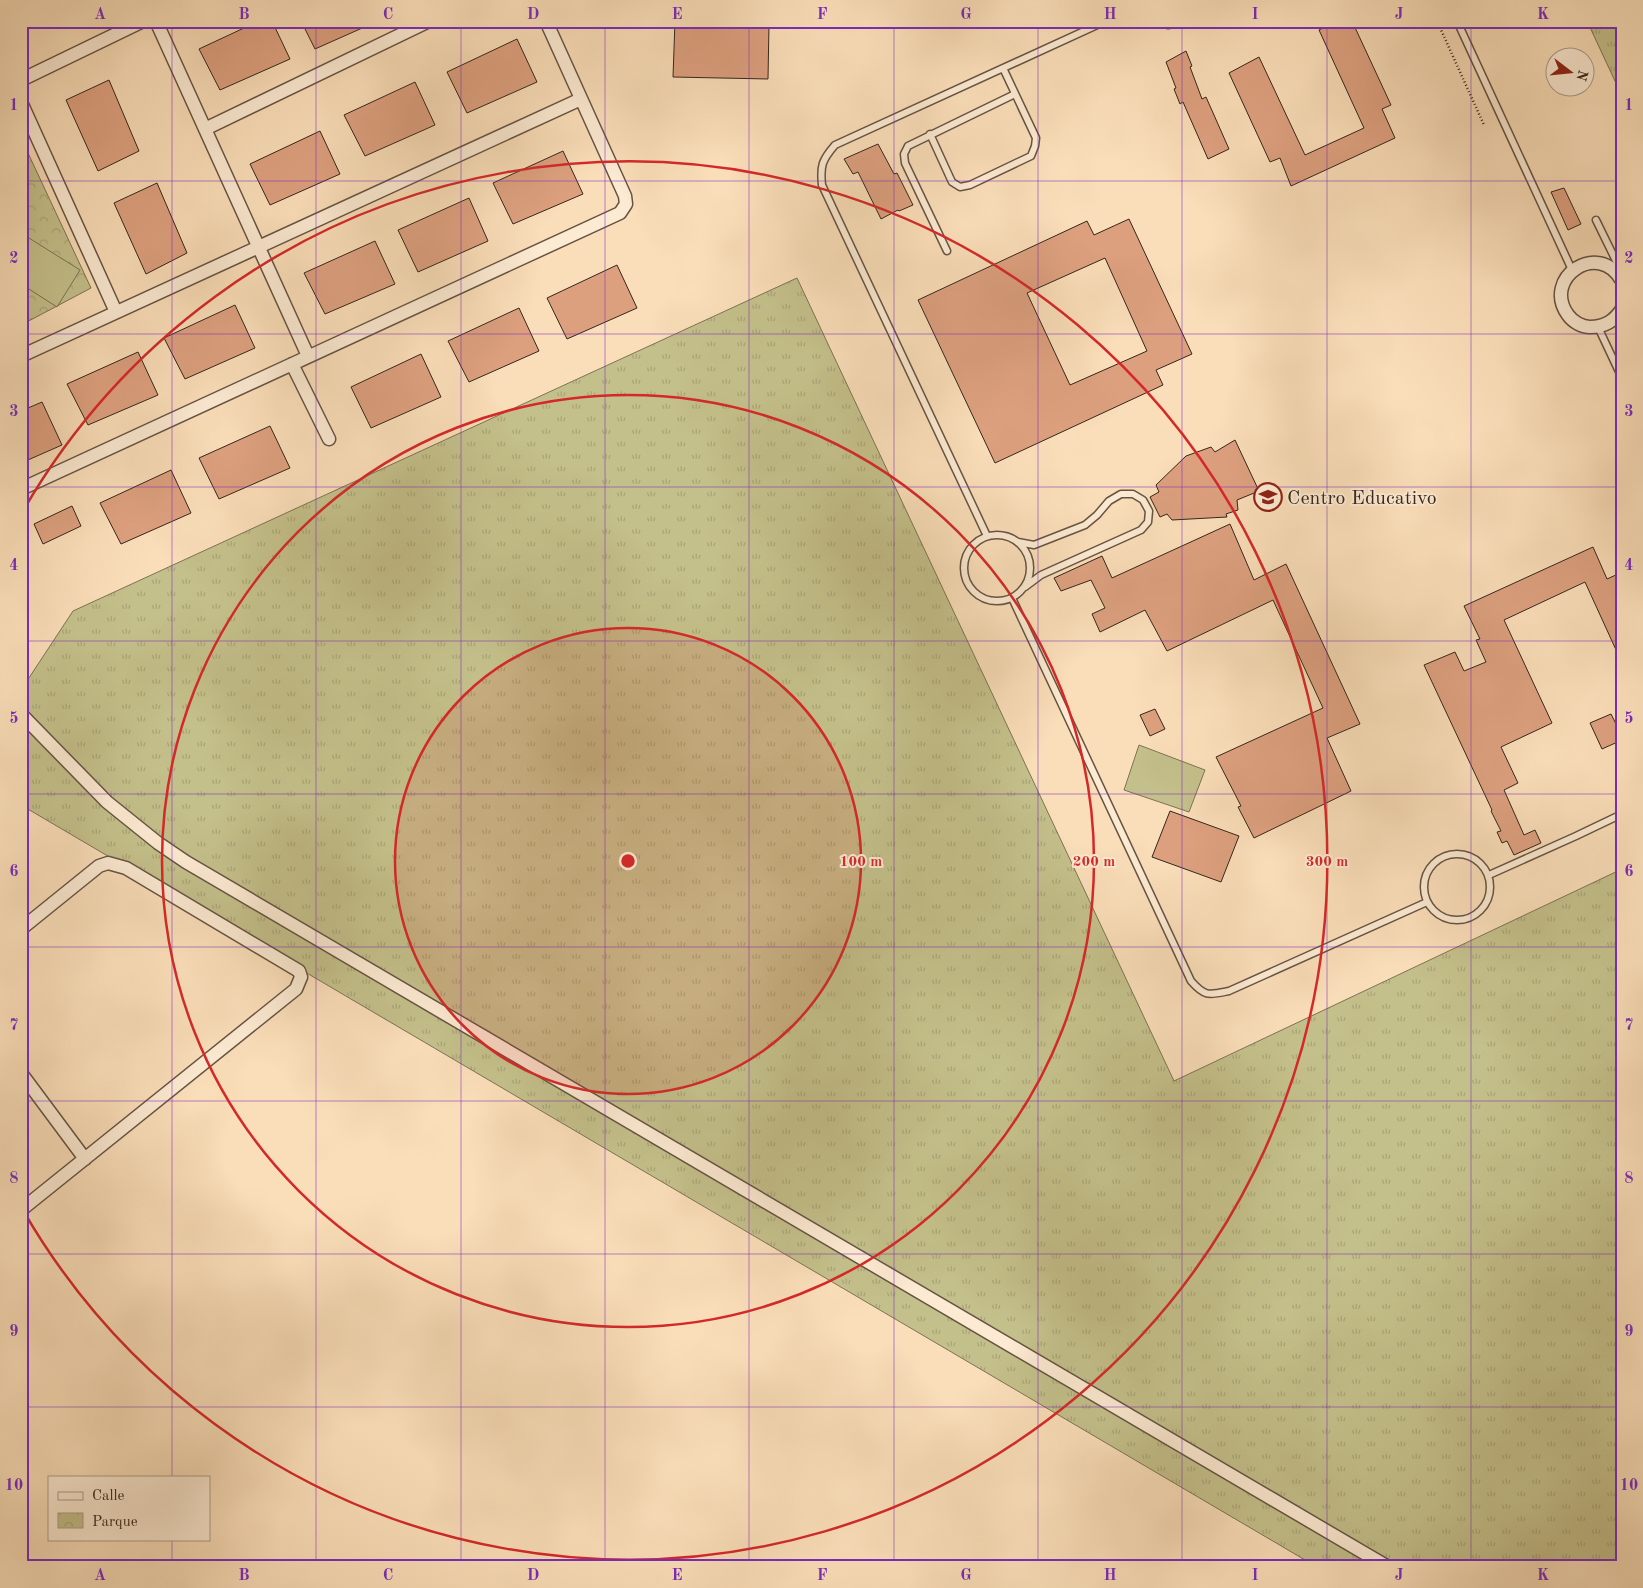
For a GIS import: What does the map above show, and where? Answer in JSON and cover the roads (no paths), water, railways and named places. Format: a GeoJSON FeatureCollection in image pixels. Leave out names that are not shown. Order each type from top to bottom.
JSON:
{"type":"FeatureCollection","features":[{"type":"Feature","properties":{"kind":"street"},"geometry":{"type":"LineString","coordinates":[[21,80],[143,21]]}},
{"type":"Feature","properties":{"kind":"street"},"geometry":{"type":"LineString","coordinates":[[156,21],[308,356]]}},
{"type":"Feature","properties":{"kind":"street"},"geometry":{"type":"LineString","coordinates":[[205,129],[429,21]]}},
{"type":"Feature","properties":{"kind":"street"},"geometry":{"type":"LineString","coordinates":[[21,489],[620,213],[626,204],[625,196],[546,21]]}},
{"type":"Feature","properties":{"kind":"street"},"geometry":{"type":"LineString","coordinates":[[21,356],[581,99]]}},
{"type":"Feature","properties":{"kind":"street"},"geometry":{"type":"LineString","coordinates":[[21,102],[116,312]]}},
{"type":"Feature","properties":{"kind":"street"},"geometry":{"type":"LineString","coordinates":[[1600,263],[1610,267],[1618,274],[1622,281]]}},
{"type":"Feature","properties":{"kind":"street"},"geometry":{"type":"LineString","coordinates":[[1620,267],[1600,263],[1581,265],[1572,270],[1566,278],[1561,298],[1563,308],[1569,316],[1576,323],[1587,327],[1598,327],[1608,323],[1622,309]]}},
{"type":"Feature","properties":{"kind":"street"},"geometry":{"type":"LineString","coordinates":[[292,364],[329,439]]}},
{"type":"Feature","properties":{"kind":"street"},"geometry":{"type":"LineString","coordinates":[[21,714],[107,802],[158,843],[186,862],[1388,1567]]}},
{"type":"Feature","properties":{"kind":"street"},"geometry":{"type":"LineString","coordinates":[[21,928],[99,866],[108,863],[126,868],[299,971],[301,977],[296,989],[21,1210]]}},
{"type":"Feature","properties":{"kind":"street"},"geometry":{"type":"LineString","coordinates":[[21,1074],[85,1159]]}},
{"type":"Feature","properties":{"kind":"lane"},"geometry":{"type":"LineString","coordinates":[[987,536],[822,186],[820,170],[824,157],[834,145],[1106,21]]}},
{"type":"Feature","properties":{"kind":"lane"},"geometry":{"type":"LineString","coordinates":[[1157,21],[1168,25],[1186,21]]}},
{"type":"Feature","properties":{"kind":"lane"},"geometry":{"type":"LineString","coordinates":[[1457,21],[1572,270]]}},
{"type":"Feature","properties":{"kind":"lane"},"geometry":{"type":"LineString","coordinates":[[930,134],[952,182],[960,187],[970,185],[1031,156],[1036,138],[1004,68]]}},
{"type":"Feature","properties":{"kind":"lane"},"geometry":{"type":"LineString","coordinates":[[947,252],[905,163],[904,154],[908,146],[930,134],[1015,94]]}},
{"type":"Feature","properties":{"kind":"lane"},"geometry":{"type":"LineString","coordinates":[[1596,220],[1620,267]]}},
{"type":"Feature","properties":{"kind":"lane"},"geometry":{"type":"LineString","coordinates":[[1598,327],[1622,378]]}},
{"type":"Feature","properties":{"kind":"lane"},"geometry":{"type":"LineString","coordinates":[[1121,494],[1133,494],[1143,500],[1149,511],[1148,522],[1141,530],[1041,575],[1012,598],[994,602],[978,595],[966,581],[964,563],[972,546],[987,536],[1003,534],[1018,542],[1034,545],[1085,525],[1109,501],[1121,494]]}},
{"type":"Feature","properties":{"kind":"lane"},"geometry":{"type":"LineString","coordinates":[[1018,542],[1028,555],[1031,571],[1025,587]]}},
{"type":"Feature","properties":{"kind":"lane"},"geometry":{"type":"LineString","coordinates":[[1012,598],[1191,981],[1200,991],[1212,994],[1229,991],[1427,902]]}},
{"type":"Feature","properties":{"kind":"lane"},"geometry":{"type":"LineString","coordinates":[[1488,875],[1622,814]]}},
{"type":"Feature","properties":{"kind":"lane"},"geometry":{"type":"LineString","coordinates":[[1454,853],[1465,854],[1475,858],[1488,875],[1490,886],[1489,898],[1484,908],[1465,920],[1453,920],[1442,917],[1433,911],[1427,902],[1424,880],[1428,870],[1444,856],[1454,853]]}},
{"type":"Feature","properties":{"kind":"place","name":"Centro Educativo"},"geometry":{"type":"Point","coordinates":[1268,497]}}]}
